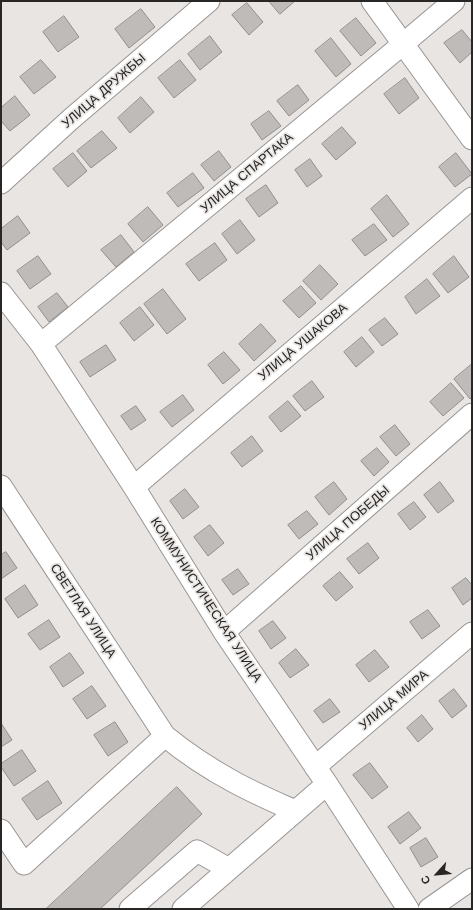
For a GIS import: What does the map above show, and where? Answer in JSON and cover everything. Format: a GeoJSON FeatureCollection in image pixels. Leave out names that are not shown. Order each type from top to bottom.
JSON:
{"type":"FeatureCollection","features":[{"type":"Feature","properties":{"kind":"street","name":"УЛИЦА ДРУЖБЫ"},"geometry":{"type":"LineString","coordinates":[[1,183],[71,119],[209,1]]}},
{"type":"Feature","properties":{"kind":"street"},"geometry":{"type":"LineString","coordinates":[[372,1],[472,139]]}},
{"type":"Feature","properties":{"kind":"street","name":"УЛИЦА СПАРТАКА"},"geometry":{"type":"LineString","coordinates":[[41,344],[454,1]]}},
{"type":"Feature","properties":{"kind":"street","name":"УЛИЦА УШАКОВА"},"geometry":{"type":"LineString","coordinates":[[134,487],[472,198]]}},
{"type":"Feature","properties":{"kind":"street","name":"КОММУНИСТИЧЕСКАЯ УЛИЦА"},"geometry":{"type":"LineString","coordinates":[[1,293],[41,344],[134,487],[224,632],[327,784],[408,909]]}},
{"type":"Feature","properties":{"kind":"street","name":"УЛИЦА ПОБЕДЫ"},"geometry":{"type":"LineString","coordinates":[[224,632],[472,414]]}},
{"type":"Feature","properties":{"kind":"street","name":"СВЕТЛАЯ УЛИЦА"},"geometry":{"type":"LineString","coordinates":[[1,486],[165,736]]}},
{"type":"Feature","properties":{"kind":"street","name":"УЛИЦА МИРА"},"geometry":{"type":"LineString","coordinates":[[315,767],[472,633]]}},
{"type":"Feature","properties":{"kind":"street"},"geometry":{"type":"LineString","coordinates":[[1,830],[24,864],[165,736],[198,760],[235,783],[296,811]]}},
{"type":"Feature","properties":{"kind":"street"},"geometry":{"type":"LineString","coordinates":[[183,909],[327,784]]}},
{"type":"Feature","properties":{"kind":"street"},"geometry":{"type":"LineString","coordinates":[[130,909],[197,850],[229,869]]}},
{"type":"Feature","properties":{"kind":"street"},"geometry":{"type":"LineString","coordinates":[[429,909],[472,879]]}},
{"type":"Feature","properties":{"kind":"building"},"geometry":{"type":"Polygon","coordinates":[[[269,1],[295,1],[280,14],[269,1]]]}},
{"type":"Feature","properties":{"kind":"building"},"geometry":{"type":"Polygon","coordinates":[[[247,3],[263,22],[249,35],[232,15],[247,3]]]}},
{"type":"Feature","properties":{"kind":"building"},"geometry":{"type":"Polygon","coordinates":[[[141,9],[155,27],[129,48],[115,29],[141,9]]]}},
{"type":"Feature","properties":{"kind":"building"},"geometry":{"type":"Polygon","coordinates":[[[64,16],[79,37],[58,52],[43,32],[64,16]]]}},
{"type":"Feature","properties":{"kind":"building"},"geometry":{"type":"Polygon","coordinates":[[[356,18],[376,43],[361,56],[340,31],[356,18]]]}},
{"type":"Feature","properties":{"kind":"building"},"geometry":{"type":"Polygon","coordinates":[[[462,30],[472,42],[472,52],[460,63],[444,43],[462,30]]]}},
{"type":"Feature","properties":{"kind":"building"},"geometry":{"type":"Polygon","coordinates":[[[210,36],[222,52],[200,70],[188,54],[210,36]]]}},
{"type":"Feature","properties":{"kind":"building"},"geometry":{"type":"Polygon","coordinates":[[[331,38],[351,64],[336,77],[315,51],[331,38]]]}},
{"type":"Feature","properties":{"kind":"building"},"geometry":{"type":"Polygon","coordinates":[[[41,60],[56,77],[34,94],[20,77],[41,60]]]}},
{"type":"Feature","properties":{"kind":"building"},"geometry":{"type":"Polygon","coordinates":[[[180,60],[196,80],[174,98],[158,78],[180,60]]]}},
{"type":"Feature","properties":{"kind":"building"},"geometry":{"type":"Polygon","coordinates":[[[405,78],[419,98],[399,114],[384,94],[405,78]]]}},
{"type":"Feature","properties":{"kind":"building"},"geometry":{"type":"Polygon","coordinates":[[[298,85],[309,100],[289,116],[277,101],[298,85]]]}},
{"type":"Feature","properties":{"kind":"building"},"geometry":{"type":"Polygon","coordinates":[[[15,96],[30,115],[10,131],[1,121],[1,108],[15,96]]]}},
{"type":"Feature","properties":{"kind":"building"},"geometry":{"type":"Polygon","coordinates":[[[141,97],[154,112],[130,133],[118,118],[141,97]]]}},
{"type":"Feature","properties":{"kind":"building"},"geometry":{"type":"Polygon","coordinates":[[[269,111],[281,126],[262,140],[251,124],[269,111]]]}},
{"type":"Feature","properties":{"kind":"building"},"geometry":{"type":"Polygon","coordinates":[[[342,127],[356,143],[336,160],[322,144],[342,127]]]}},
{"type":"Feature","properties":{"kind":"building"},"geometry":{"type":"Polygon","coordinates":[[[102,131],[117,148],[91,168],[77,151],[102,131]]]}},
{"type":"Feature","properties":{"kind":"building"},"geometry":{"type":"Polygon","coordinates":[[[219,151],[231,167],[214,181],[201,165],[219,151]]]}},
{"type":"Feature","properties":{"kind":"building"},"geometry":{"type":"Polygon","coordinates":[[[73,153],[87,171],[68,187],[53,169],[73,153]]]}},
{"type":"Feature","properties":{"kind":"building"},"geometry":{"type":"Polygon","coordinates":[[[456,153],[472,174],[455,187],[439,167],[456,153]]]}},
{"type":"Feature","properties":{"kind":"building"},"geometry":{"type":"Polygon","coordinates":[[[310,159],[322,176],[307,187],[295,170],[310,159]]]}},
{"type":"Feature","properties":{"kind":"building"},"geometry":{"type":"Polygon","coordinates":[[[193,173],[204,188],[178,207],[167,193],[193,173]]]}},
{"type":"Feature","properties":{"kind":"building"},"geometry":{"type":"Polygon","coordinates":[[[266,185],[278,203],[259,217],[246,199],[266,185]]]}},
{"type":"Feature","properties":{"kind":"building"},"geometry":{"type":"Polygon","coordinates":[[[387,195],[409,224],[393,237],[371,209],[387,195]]]}},
{"type":"Feature","properties":{"kind":"building"},"geometry":{"type":"Polygon","coordinates":[[[148,207],[163,225],[143,242],[128,224],[148,207]]]}},
{"type":"Feature","properties":{"kind":"building"},"geometry":{"type":"Polygon","coordinates":[[[18,216],[30,233],[7,250],[1,242],[1,229],[18,216]]]}},
{"type":"Feature","properties":{"kind":"building"},"geometry":{"type":"Polygon","coordinates":[[[240,220],[255,240],[237,254],[222,234],[240,220]]]}},
{"type":"Feature","properties":{"kind":"building"},"geometry":{"type":"Polygon","coordinates":[[[374,224],[387,240],[365,256],[352,240],[374,224]]]}},
{"type":"Feature","properties":{"kind":"building"},"geometry":{"type":"Polygon","coordinates":[[[121,235],[134,252],[116,267],[101,250],[121,235]]]}},
{"type":"Feature","properties":{"kind":"building"},"geometry":{"type":"Polygon","coordinates":[[[215,243],[227,260],[199,281],[186,264],[215,243]]]}},
{"type":"Feature","properties":{"kind":"building"},"geometry":{"type":"Polygon","coordinates":[[[38,256],[51,274],[30,289],[17,271],[38,256]]]}},
{"type":"Feature","properties":{"kind":"building"},"geometry":{"type":"Polygon","coordinates":[[[454,256],[469,277],[448,293],[433,274],[454,256]]]}},
{"type":"Feature","properties":{"kind":"building"},"geometry":{"type":"Polygon","coordinates":[[[320,265],[338,284],[321,300],[303,281],[320,265]]]}},
{"type":"Feature","properties":{"kind":"building"},"geometry":{"type":"Polygon","coordinates":[[[427,279],[440,296],[416,314],[405,297],[427,279]]]}},
{"type":"Feature","properties":{"kind":"building"},"geometry":{"type":"Polygon","coordinates":[[[301,286],[316,303],[299,318],[283,301],[301,286]]]}},
{"type":"Feature","properties":{"kind":"building"},"geometry":{"type":"Polygon","coordinates":[[[163,289],[186,319],[167,334],[144,304],[163,289]]]}},
{"type":"Feature","properties":{"kind":"building"},"geometry":{"type":"Polygon","coordinates":[[[57,293],[68,307],[49,322],[38,307],[57,293]]]}},
{"type":"Feature","properties":{"kind":"building"},"geometry":{"type":"Polygon","coordinates":[[[140,307],[154,325],[134,341],[120,323],[140,307]]]}},
{"type":"Feature","properties":{"kind":"building"},"geometry":{"type":"Polygon","coordinates":[[[385,318],[398,334],[382,346],[369,330],[385,318]]]}},
{"type":"Feature","properties":{"kind":"building"},"geometry":{"type":"Polygon","coordinates":[[[261,324],[276,341],[254,361],[239,344],[261,324]]]}},
{"type":"Feature","properties":{"kind":"building"},"geometry":{"type":"Polygon","coordinates":[[[362,337],[374,352],[356,367],[344,352],[362,337]]]}},
{"type":"Feature","properties":{"kind":"building"},"geometry":{"type":"Polygon","coordinates":[[[106,345],[116,360],[90,377],[80,362],[106,345]]]}},
{"type":"Feature","properties":{"kind":"building"},"geometry":{"type":"Polygon","coordinates":[[[224,352],[240,370],[223,384],[208,365],[224,352]]]}},
{"type":"Feature","properties":{"kind":"building"},"geometry":{"type":"Polygon","coordinates":[[[472,364],[472,397],[470,399],[454,379],[472,364]]]}},
{"type":"Feature","properties":{"kind":"building"},"geometry":{"type":"Polygon","coordinates":[[[312,381],[324,397],[305,411],[293,396],[312,381]]]}},
{"type":"Feature","properties":{"kind":"building"},"geometry":{"type":"Polygon","coordinates":[[[451,383],[464,398],[443,416],[430,402],[451,383]]]}},
{"type":"Feature","properties":{"kind":"building"},"geometry":{"type":"Polygon","coordinates":[[[183,395],[194,410],[172,427],[160,412],[183,395]]]}},
{"type":"Feature","properties":{"kind":"building"},"geometry":{"type":"Polygon","coordinates":[[[288,401],[301,416],[281,432],[269,417],[288,401]]]}},
{"type":"Feature","properties":{"kind":"building"},"geometry":{"type":"Polygon","coordinates":[[[136,406],[146,420],[131,430],[121,416],[136,406]]]}},
{"type":"Feature","properties":{"kind":"building"},"geometry":{"type":"Polygon","coordinates":[[[395,425],[410,444],[396,456],[380,437],[395,425]]]}},
{"type":"Feature","properties":{"kind":"building"},"geometry":{"type":"Polygon","coordinates":[[[252,436],[263,451],[242,467],[231,453],[252,436]]]}},
{"type":"Feature","properties":{"kind":"building"},"geometry":{"type":"Polygon","coordinates":[[[377,448],[389,462],[374,476],[361,461],[377,448]]]}},
{"type":"Feature","properties":{"kind":"building"},"geometry":{"type":"Polygon","coordinates":[[[334,482],[347,499],[329,515],[315,497],[334,482]]]}},
{"type":"Feature","properties":{"kind":"building"},"geometry":{"type":"Polygon","coordinates":[[[440,482],[454,501],[438,513],[424,495],[440,482]]]}},
{"type":"Feature","properties":{"kind":"building"},"geometry":{"type":"Polygon","coordinates":[[[185,489],[199,507],[183,519],[170,501],[185,489]]]}},
{"type":"Feature","properties":{"kind":"building"},"geometry":{"type":"Polygon","coordinates":[[[414,502],[426,517],[410,530],[398,514],[414,502]]]}},
{"type":"Feature","properties":{"kind":"building"},"geometry":{"type":"Polygon","coordinates":[[[307,511],[318,524],[299,539],[288,525],[307,511]]]}},
{"type":"Feature","properties":{"kind":"building"},"geometry":{"type":"Polygon","coordinates":[[[210,525],[224,543],[208,556],[194,537],[210,525]]]}},
{"type":"Feature","properties":{"kind":"building"},"geometry":{"type":"Polygon","coordinates":[[[368,543],[379,558],[359,574],[347,559],[368,543]]]}},
{"type":"Feature","properties":{"kind":"building"},"geometry":{"type":"Polygon","coordinates":[[[6,552],[17,568],[1,579],[1,555],[6,552]]]}},
{"type":"Feature","properties":{"kind":"building"},"geometry":{"type":"Polygon","coordinates":[[[238,569],[249,584],[233,595],[222,580],[238,569]]]}},
{"type":"Feature","properties":{"kind":"building"},"geometry":{"type":"Polygon","coordinates":[[[340,572],[353,587],[336,601],[323,586],[340,572]]]}},
{"type":"Feature","properties":{"kind":"building"},"geometry":{"type":"Polygon","coordinates":[[[466,578],[472,585],[472,598],[463,605],[452,588],[466,578]]]}},
{"type":"Feature","properties":{"kind":"building"},"geometry":{"type":"Polygon","coordinates":[[[25,585],[38,605],[18,618],[5,599],[25,585]]]}},
{"type":"Feature","properties":{"kind":"building"},"geometry":{"type":"Polygon","coordinates":[[[428,610],[440,626],[422,639],[410,622],[428,610]]]}},
{"type":"Feature","properties":{"kind":"building"},"geometry":{"type":"Polygon","coordinates":[[[49,620],[60,637],[40,650],[28,634],[49,620]]]}},
{"type":"Feature","properties":{"kind":"building"},"geometry":{"type":"Polygon","coordinates":[[[273,621],[286,638],[271,649],[259,631],[273,621]]]}},
{"type":"Feature","properties":{"kind":"building"},"geometry":{"type":"Polygon","coordinates":[[[296,649],[309,665],[290,678],[279,663],[296,649]]]}},
{"type":"Feature","properties":{"kind":"building"},"geometry":{"type":"Polygon","coordinates":[[[375,650],[389,667],[369,682],[356,665],[375,650]]]}},
{"type":"Feature","properties":{"kind":"building"},"geometry":{"type":"Polygon","coordinates":[[[70,653],[84,673],[63,687],[50,667],[70,653]]]}},
{"type":"Feature","properties":{"kind":"building"},"geometry":{"type":"Polygon","coordinates":[[[92,686],[106,706],[87,719],[73,699],[92,686]]]}},
{"type":"Feature","properties":{"kind":"building"},"geometry":{"type":"Polygon","coordinates":[[[454,689],[467,706],[452,718],[439,701],[454,689]]]}},
{"type":"Feature","properties":{"kind":"building"},"geometry":{"type":"Polygon","coordinates":[[[330,699],[340,712],[323,723],[314,711],[330,699]]]}},
{"type":"Feature","properties":{"kind":"building"},"geometry":{"type":"Polygon","coordinates":[[[422,715],[433,729],[418,742],[407,728],[422,715]]]}},
{"type":"Feature","properties":{"kind":"building"},"geometry":{"type":"Polygon","coordinates":[[[115,722],[128,742],[108,756],[94,735],[115,722]]]}},
{"type":"Feature","properties":{"kind":"building"},"geometry":{"type":"Polygon","coordinates":[[[1,723],[12,740],[1,747],[1,723]]]}},
{"type":"Feature","properties":{"kind":"building"},"geometry":{"type":"Polygon","coordinates":[[[22,750],[36,771],[14,786],[1,767],[1,764],[22,750]]]}},
{"type":"Feature","properties":{"kind":"building"},"geometry":{"type":"Polygon","coordinates":[[[370,763],[388,787],[372,799],[353,775],[370,763]]]}},
{"type":"Feature","properties":{"kind":"building"},"geometry":{"type":"Polygon","coordinates":[[[48,781],[62,803],[37,820],[22,799],[48,781]]]}},
{"type":"Feature","properties":{"kind":"building"},"geometry":{"type":"Polygon","coordinates":[[[177,787],[202,814],[100,909],[46,909],[177,787]]]}},
{"type":"Feature","properties":{"kind":"building"},"geometry":{"type":"Polygon","coordinates":[[[409,812],[421,828],[400,844],[388,827],[409,812]]]}},
{"type":"Feature","properties":{"kind":"building"},"geometry":{"type":"Polygon","coordinates":[[[426,838],[438,857],[421,867],[410,848],[426,838]]]}}]}
